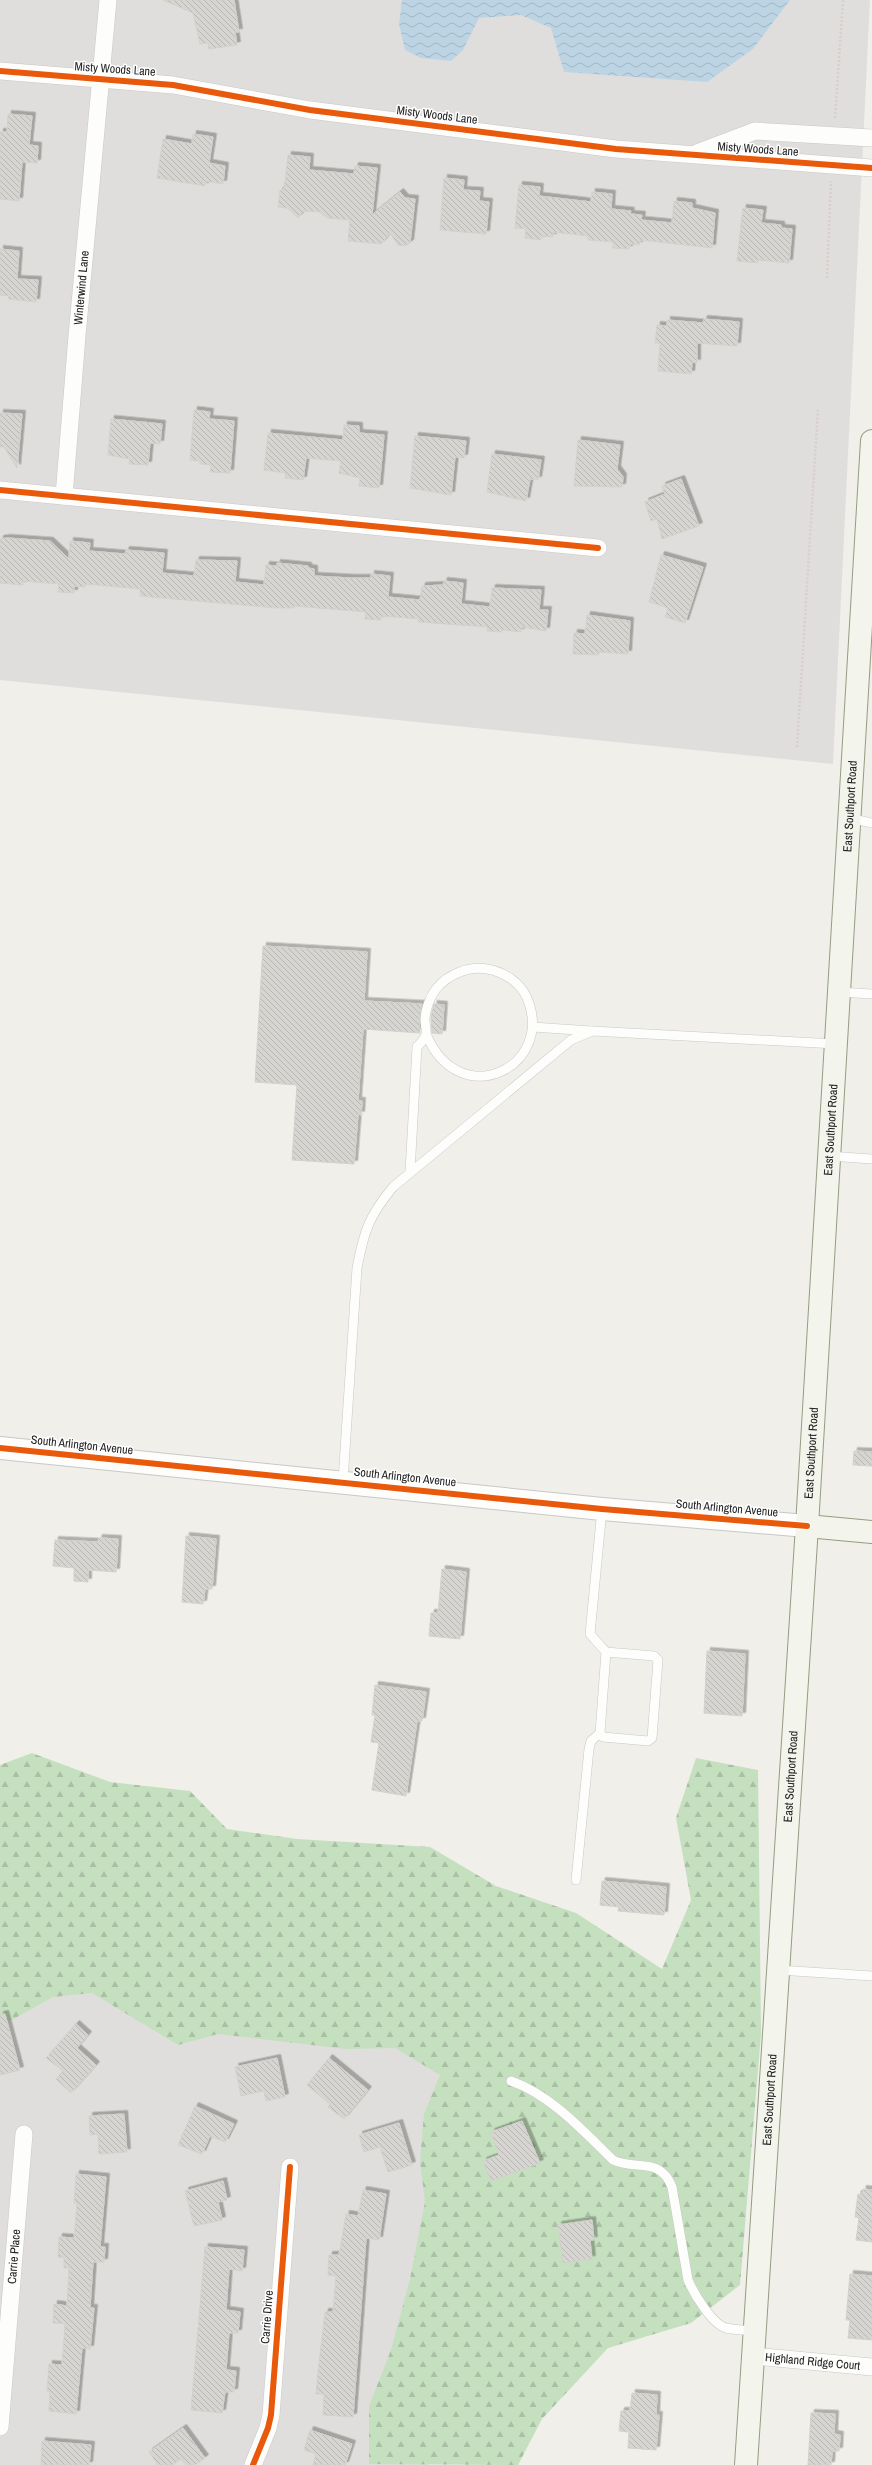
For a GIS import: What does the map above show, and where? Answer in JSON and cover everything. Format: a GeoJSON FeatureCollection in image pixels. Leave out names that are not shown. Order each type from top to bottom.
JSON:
{"type":"FeatureCollection","features":[{"type":"Feature","properties":{"kind":"main road","name":"East Southport Road"},"geometry":{"type":"LineString","coordinates":[[746,2465],[807,1526],[872,441]]}},
{"type":"Feature","properties":{"kind":"main road","name":"South Arlington Avenue"},"geometry":{"type":"LineString","coordinates":[[807,1526],[872,1532]]}},
{"type":"Feature","properties":{"kind":"street","name":"Winterwind Lane"},"geometry":{"type":"LineString","coordinates":[[64,496],[76,336],[108,0]]}},
{"type":"Feature","properties":{"kind":"street","name":"Misty Woods Lane"},"geometry":{"type":"LineString","coordinates":[[0,71],[173,85],[318,111],[616,149],[872,168]]}},
{"type":"Feature","properties":{"kind":"street"},"geometry":{"type":"LineString","coordinates":[[691,155],[755,131],[872,138]]}},
{"type":"Feature","properties":{"kind":"street"},"geometry":{"type":"LineString","coordinates":[[0,490],[598,548]]}},
{"type":"Feature","properties":{"kind":"street","name":"South Arlington Avenue"},"geometry":{"type":"LineString","coordinates":[[0,1448],[342,1481],[602,1509],[807,1526]]}},
{"type":"Feature","properties":{"kind":"street","name":"Carrie Place"},"geometry":{"type":"LineString","coordinates":[[0,2427],[24,2134]]}},
{"type":"Feature","properties":{"kind":"street","name":"Carrie Drive"},"geometry":{"type":"LineString","coordinates":[[253,2465],[268,2428],[271,2415],[290,2167]]}},
{"type":"Feature","properties":{"kind":"street","name":"Highland Ridge Court"},"geometry":{"type":"LineString","coordinates":[[753,2356],[872,2367]]}},
{"type":"Feature","properties":{"kind":"lane"},"geometry":{"type":"LineString","coordinates":[[849,818],[872,823]]}},
{"type":"Feature","properties":{"kind":"lane"},"geometry":{"type":"LineString","coordinates":[[481,968],[497,971],[512,979],[525,993],[532,1009],[533,1027],[529,1044],[520,1058],[507,1069],[486,1076],[474,1076],[458,1072],[444,1063],[433,1050],[426,1034],[425,1019],[428,1004],[436,989],[449,977],[464,970],[481,968]]}},
{"type":"Feature","properties":{"kind":"lane"},"geometry":{"type":"LineString","coordinates":[[839,992],[872,994]]}},
{"type":"Feature","properties":{"kind":"lane"},"geometry":{"type":"LineString","coordinates":[[533,1027],[836,1044]]}},
{"type":"Feature","properties":{"kind":"lane"},"geometry":{"type":"LineString","coordinates":[[342,1481],[357,1268],[364,1233],[376,1208],[393,1186],[571,1040],[592,1031]]}},
{"type":"Feature","properties":{"kind":"lane"},"geometry":{"type":"LineString","coordinates":[[410,1172],[418,1048],[426,1034]]}},
{"type":"Feature","properties":{"kind":"lane"},"geometry":{"type":"LineString","coordinates":[[829,1156],[872,1159]]}},
{"type":"Feature","properties":{"kind":"lane"},"geometry":{"type":"LineString","coordinates":[[600,1733],[603,1737],[648,1741],[652,1738],[658,1660],[654,1656],[606,1652],[590,1634],[602,1509]]}},
{"type":"Feature","properties":{"kind":"lane"},"geometry":{"type":"LineString","coordinates":[[576,1880],[589,1749],[591,1741],[600,1733],[606,1652]]}},
{"type":"Feature","properties":{"kind":"lane"},"geometry":{"type":"LineString","coordinates":[[778,1970],[872,1976]]}},
{"type":"Feature","properties":{"kind":"lane"},"geometry":{"type":"LineString","coordinates":[[511,2081],[522,2085],[569,2117],[613,2160],[621,2164],[649,2165],[668,2176],[672,2187],[688,2280],[693,2291],[716,2322],[726,2328],[754,2331]]}},
{"type":"Feature","properties":{"kind":"path"},"geometry":{"type":"LineString","coordinates":[[835,122],[843,0]]}},
{"type":"Feature","properties":{"kind":"path"},"geometry":{"type":"LineString","coordinates":[[827,278],[831,179]]}},
{"type":"Feature","properties":{"kind":"path"},"geometry":{"type":"LineString","coordinates":[[797,747],[818,408]]}},
{"type":"Feature","properties":{"kind":"shaded area"},"geometry":{"type":"Polygon","coordinates":[[[0,0],[870,0],[833,764],[0,680],[0,0]]]}},
{"type":"Feature","properties":{"kind":"shaded area"},"geometry":{"type":"Polygon","coordinates":[[[0,1966],[458,2021],[429,2465],[0,2465],[0,1966]]]}},
{"type":"Feature","properties":{"kind":"green space"},"geometry":{"type":"Polygon","coordinates":[[[32,1753],[110,1782],[190,1791],[227,1829],[297,1839],[430,1847],[496,1886],[576,1913],[662,1969],[691,1900],[676,1818],[696,1758],[758,1770],[761,2034],[740,2285],[691,2323],[608,2348],[542,2419],[518,2465],[369,2464],[369,2406],[391,2350],[410,2279],[425,2202],[420,2161],[424,2114],[440,2075],[395,2048],[346,2049],[218,2034],[178,2045],[92,1993],[53,1997],[10,2021],[0,2019],[0,1765],[32,1753]]]}},
{"type":"Feature","properties":{"kind":"water"},"geometry":{"type":"Polygon","coordinates":[[[402,0],[790,0],[753,49],[707,82],[564,72],[551,28],[521,15],[479,18],[463,50],[451,61],[421,58],[405,50],[399,24],[402,0]]]}},
{"type":"Feature","properties":{"kind":"building"},"geometry":{"type":"Polygon","coordinates":[[[163,0],[234,0],[239,32],[235,32],[237,45],[209,49],[208,43],[200,44],[193,13],[163,0]]]}},
{"type":"Feature","properties":{"kind":"building"},"geometry":{"type":"Polygon","coordinates":[[[8,114],[32,116],[29,145],[38,146],[37,163],[22,162],[19,201],[0,199],[0,132],[7,132],[8,114]]]}},
{"type":"Feature","properties":{"kind":"building"},"geometry":{"type":"Polygon","coordinates":[[[193,134],[213,137],[209,163],[225,166],[223,184],[206,181],[205,186],[157,178],[163,139],[192,144],[193,134]]]}},
{"type":"Feature","properties":{"kind":"building"},"geometry":{"type":"Polygon","coordinates":[[[288,155],[310,157],[309,170],[354,174],[355,166],[377,168],[372,215],[400,192],[405,198],[415,199],[410,243],[405,246],[398,245],[390,233],[381,244],[348,241],[350,220],[327,218],[320,212],[303,211],[298,218],[287,208],[278,207],[280,190],[284,190],[288,155]]]}},
{"type":"Feature","properties":{"kind":"building"},"geometry":{"type":"Polygon","coordinates":[[[444,178],[464,180],[463,190],[480,191],[479,201],[489,202],[486,234],[440,230],[444,178]]]}},
{"type":"Feature","properties":{"kind":"building"},"geometry":{"type":"Polygon","coordinates":[[[519,185],[540,187],[539,196],[591,202],[592,192],[612,194],[611,209],[631,211],[630,214],[642,215],[641,220],[672,223],[674,201],[692,203],[692,208],[715,213],[712,248],[640,240],[639,245],[630,244],[629,249],[613,248],[613,242],[588,240],[588,236],[553,232],[553,237],[541,236],[541,240],[525,238],[526,229],[515,228],[519,185]]]}},
{"type":"Feature","properties":{"kind":"building"},"geometry":{"type":"Polygon","coordinates":[[[743,208],[763,210],[761,223],[781,225],[781,228],[792,229],[789,263],[758,260],[758,263],[737,261],[743,208]]]}},
{"type":"Feature","properties":{"kind":"building"},"geometry":{"type":"Polygon","coordinates":[[[0,249],[19,251],[17,279],[38,280],[36,302],[8,299],[9,296],[0,295],[0,249]]]}},
{"type":"Feature","properties":{"kind":"building"},"geometry":{"type":"Polygon","coordinates":[[[704,319],[739,322],[737,346],[697,343],[697,363],[692,362],[691,374],[658,371],[660,343],[655,343],[657,325],[667,326],[667,320],[703,323],[704,319]]]}},
{"type":"Feature","properties":{"kind":"building"},"geometry":{"type":"Polygon","coordinates":[[[194,410],[210,412],[209,419],[234,421],[230,473],[210,472],[211,465],[200,464],[200,461],[190,460],[194,410]]]}},
{"type":"Feature","properties":{"kind":"building"},"geometry":{"type":"Polygon","coordinates":[[[0,413],[22,414],[17,468],[4,447],[0,447],[0,413]]]}},
{"type":"Feature","properties":{"kind":"building"},"geometry":{"type":"Polygon","coordinates":[[[111,419],[162,424],[160,444],[150,443],[148,465],[129,464],[130,459],[108,455],[111,419]]]}},
{"type":"Feature","properties":{"kind":"building"},"geometry":{"type":"Polygon","coordinates":[[[344,425],[359,426],[359,433],[384,435],[379,488],[359,486],[360,478],[339,473],[341,461],[306,458],[303,480],[285,478],[286,473],[264,470],[268,433],[343,440],[344,425]]]}},
{"type":"Feature","properties":{"kind":"building"},"geometry":{"type":"Polygon","coordinates":[[[415,436],[466,441],[464,458],[455,457],[451,495],[410,488],[415,436]]]}},
{"type":"Feature","properties":{"kind":"building"},"geometry":{"type":"Polygon","coordinates":[[[578,440],[620,445],[617,469],[623,477],[622,487],[574,486],[578,440]]]}},
{"type":"Feature","properties":{"kind":"building"},"geometry":{"type":"Polygon","coordinates":[[[492,454],[541,460],[538,480],[530,479],[526,501],[487,492],[492,454]]]}},
{"type":"Feature","properties":{"kind":"building"},"geometry":{"type":"Polygon","coordinates":[[[681,479],[699,526],[662,539],[657,519],[651,521],[645,502],[665,494],[662,486],[681,479]]]}},
{"type":"Feature","properties":{"kind":"building"},"geometry":{"type":"Polygon","coordinates":[[[7,538],[50,541],[69,559],[70,541],[90,543],[89,551],[125,554],[126,550],[164,553],[162,573],[194,576],[196,560],[237,561],[235,582],[264,585],[266,565],[277,566],[277,563],[308,566],[308,568],[314,569],[314,576],[371,578],[371,574],[390,576],[388,597],[420,600],[422,586],[443,585],[444,581],[463,583],[461,604],[490,607],[492,588],[541,590],[539,610],[548,610],[546,631],[521,627],[521,632],[502,630],[502,632],[487,631],[488,627],[418,622],[419,619],[381,616],[381,620],[365,619],[366,612],[294,606],[294,608],[276,608],[140,596],[140,589],[86,584],[85,587],[74,586],[74,593],[58,592],[59,584],[23,581],[23,585],[0,583],[0,539],[7,538]]]}},
{"type":"Feature","properties":{"kind":"building"},"geometry":{"type":"Polygon","coordinates":[[[661,555],[703,567],[685,623],[665,617],[668,608],[649,602],[661,555]]]}},
{"type":"Feature","properties":{"kind":"building"},"geometry":{"type":"Polygon","coordinates":[[[587,615],[630,621],[628,654],[599,652],[599,655],[573,654],[574,633],[585,634],[587,615]]]}},
{"type":"Feature","properties":{"kind":"building"},"geometry":{"type":"Polygon","coordinates":[[[263,946],[367,952],[364,1001],[422,1004],[419,1020],[420,1033],[363,1029],[358,1101],[362,1101],[361,1115],[358,1114],[354,1164],[292,1160],[297,1085],[255,1082],[263,946]]]}},
{"type":"Feature","properties":{"kind":"building"},"geometry":{"type":"Polygon","coordinates":[[[434,1004],[444,1005],[442,1034],[432,1033],[431,1017],[434,1004]]]}},
{"type":"Feature","properties":{"kind":"building"},"geometry":{"type":"Polygon","coordinates":[[[854,1451],[872,1452],[872,1466],[853,1465],[854,1451]]]}},
{"type":"Feature","properties":{"kind":"building"},"geometry":{"type":"Polygon","coordinates":[[[186,1536],[216,1539],[212,1589],[205,1589],[203,1604],[182,1602],[186,1536]]]}},
{"type":"Feature","properties":{"kind":"building"},"geometry":{"type":"Polygon","coordinates":[[[99,1538],[118,1539],[116,1572],[88,1570],[88,1582],[74,1581],[74,1568],[53,1566],[55,1540],[98,1542],[99,1538]]]}},
{"type":"Feature","properties":{"kind":"building"},"geometry":{"type":"Polygon","coordinates":[[[442,1569],[466,1572],[460,1639],[429,1636],[431,1613],[438,1613],[442,1569]]]}},
{"type":"Feature","properties":{"kind":"building"},"geometry":{"type":"Polygon","coordinates":[[[707,1651],[745,1654],[742,1716],[704,1713],[707,1651]]]}},
{"type":"Feature","properties":{"kind":"building"},"geometry":{"type":"Polygon","coordinates":[[[375,1685],[426,1692],[422,1721],[417,1721],[406,1796],[372,1790],[379,1743],[371,1742],[375,1715],[372,1715],[375,1685]]]}},
{"type":"Feature","properties":{"kind":"building"},"geometry":{"type":"Polygon","coordinates":[[[602,1881],[666,1887],[664,1915],[618,1911],[619,1907],[600,1905],[602,1881]]]}},
{"type":"Feature","properties":{"kind":"building"},"geometry":{"type":"Polygon","coordinates":[[[5,2014],[20,2070],[0,2075],[0,2015],[5,2014]]]}},
{"type":"Feature","properties":{"kind":"building"},"geometry":{"type":"Polygon","coordinates":[[[76,2024],[88,2035],[77,2048],[96,2065],[71,2093],[56,2079],[63,2071],[46,2058],[76,2024]]]}},
{"type":"Feature","properties":{"kind":"building"},"geometry":{"type":"Polygon","coordinates":[[[277,2058],[285,2097],[266,2101],[264,2091],[241,2096],[235,2067],[277,2058]]]}},
{"type":"Feature","properties":{"kind":"building"},"geometry":{"type":"Polygon","coordinates":[[[329,2058],[368,2090],[344,2119],[328,2107],[330,2104],[307,2085],[329,2058]]]}},
{"type":"Feature","properties":{"kind":"building"},"geometry":{"type":"Polygon","coordinates":[[[195,2106],[234,2124],[225,2142],[210,2136],[202,2154],[178,2145],[195,2106]]]}},
{"type":"Feature","properties":{"kind":"building"},"geometry":{"type":"Polygon","coordinates":[[[124,2114],[127,2152],[99,2154],[98,2134],[90,2135],[89,2116],[124,2114]]]}},
{"type":"Feature","properties":{"kind":"building"},"geometry":{"type":"Polygon","coordinates":[[[522,2121],[540,2163],[491,2181],[483,2161],[499,2155],[491,2132],[522,2121]]]}},
{"type":"Feature","properties":{"kind":"building"},"geometry":{"type":"Polygon","coordinates":[[[399,2123],[412,2165],[388,2172],[380,2147],[364,2152],[359,2135],[399,2123]]]}},
{"type":"Feature","properties":{"kind":"building"},"geometry":{"type":"Polygon","coordinates":[[[76,2174],[106,2177],[100,2247],[105,2247],[104,2262],[93,2262],[90,2308],[94,2308],[90,2349],[82,2348],[76,2414],[49,2411],[50,2392],[47,2391],[49,2364],[62,2365],[65,2324],[53,2323],[54,2304],[67,2306],[69,2268],[64,2268],[64,2258],[58,2257],[59,2237],[74,2238],[77,2203],[74,2203],[76,2174]]]}},
{"type":"Feature","properties":{"kind":"building"},"geometry":{"type":"Polygon","coordinates":[[[223,2181],[227,2200],[218,2202],[222,2220],[194,2226],[185,2191],[223,2181]]]}},
{"type":"Feature","properties":{"kind":"building"},"geometry":{"type":"Polygon","coordinates":[[[863,2189],[872,2190],[872,2242],[856,2240],[859,2218],[855,2217],[858,2194],[862,2195],[863,2189]]]}},
{"type":"Feature","properties":{"kind":"building"},"geometry":{"type":"Polygon","coordinates":[[[363,2190],[386,2194],[379,2240],[366,2238],[353,2417],[323,2415],[324,2394],[316,2394],[318,2372],[325,2312],[333,2312],[336,2276],[328,2275],[329,2255],[339,2255],[346,2214],[358,2216],[363,2190]]]}},
{"type":"Feature","properties":{"kind":"building"},"geometry":{"type":"Polygon","coordinates":[[[592,2220],[594,2240],[590,2240],[592,2259],[563,2263],[558,2225],[592,2220]]]}},
{"type":"Feature","properties":{"kind":"building"},"geometry":{"type":"Polygon","coordinates":[[[205,2247],[244,2250],[242,2271],[229,2269],[226,2310],[240,2312],[238,2333],[229,2333],[226,2370],[236,2371],[234,2392],[225,2392],[222,2413],[191,2410],[205,2247]]]}},
{"type":"Feature","properties":{"kind":"building"},"geometry":{"type":"Polygon","coordinates":[[[850,2274],[872,2276],[872,2340],[848,2338],[850,2320],[846,2320],[850,2274]]]}},
{"type":"Feature","properties":{"kind":"building"},"geometry":{"type":"Polygon","coordinates":[[[632,2393],[657,2395],[656,2415],[659,2415],[656,2450],[628,2448],[629,2432],[619,2431],[621,2411],[630,2411],[632,2393]]]}},
{"type":"Feature","properties":{"kind":"building"},"geometry":{"type":"Polygon","coordinates":[[[811,2413],[835,2414],[834,2434],[840,2435],[839,2451],[832,2451],[831,2465],[808,2465],[811,2413]]]}},
{"type":"Feature","properties":{"kind":"building"},"geometry":{"type":"Polygon","coordinates":[[[183,2428],[205,2458],[195,2465],[186,2465],[181,2459],[172,2465],[158,2465],[149,2452],[183,2428]]]}},
{"type":"Feature","properties":{"kind":"building"},"geometry":{"type":"Polygon","coordinates":[[[310,2430],[352,2444],[345,2465],[313,2465],[316,2454],[304,2450],[310,2430]]]}},
{"type":"Feature","properties":{"kind":"building"},"geometry":{"type":"Polygon","coordinates":[[[42,2441],[91,2445],[89,2465],[41,2465],[42,2441]]]}},
{"type":"Feature","properties":{"kind":"cycle path"},"geometry":{"type":"LineString","coordinates":[[0,71],[173,85],[310,110],[616,149],[872,168]]}},
{"type":"Feature","properties":{"kind":"cycle path"},"geometry":{"type":"LineString","coordinates":[[0,490],[598,548]]}},
{"type":"Feature","properties":{"kind":"cycle path"},"geometry":{"type":"LineString","coordinates":[[0,1448],[602,1509],[807,1526]]}},
{"type":"Feature","properties":{"kind":"cycle path"},"geometry":{"type":"LineString","coordinates":[[253,2465],[268,2428],[271,2415],[290,2167]]}}]}
